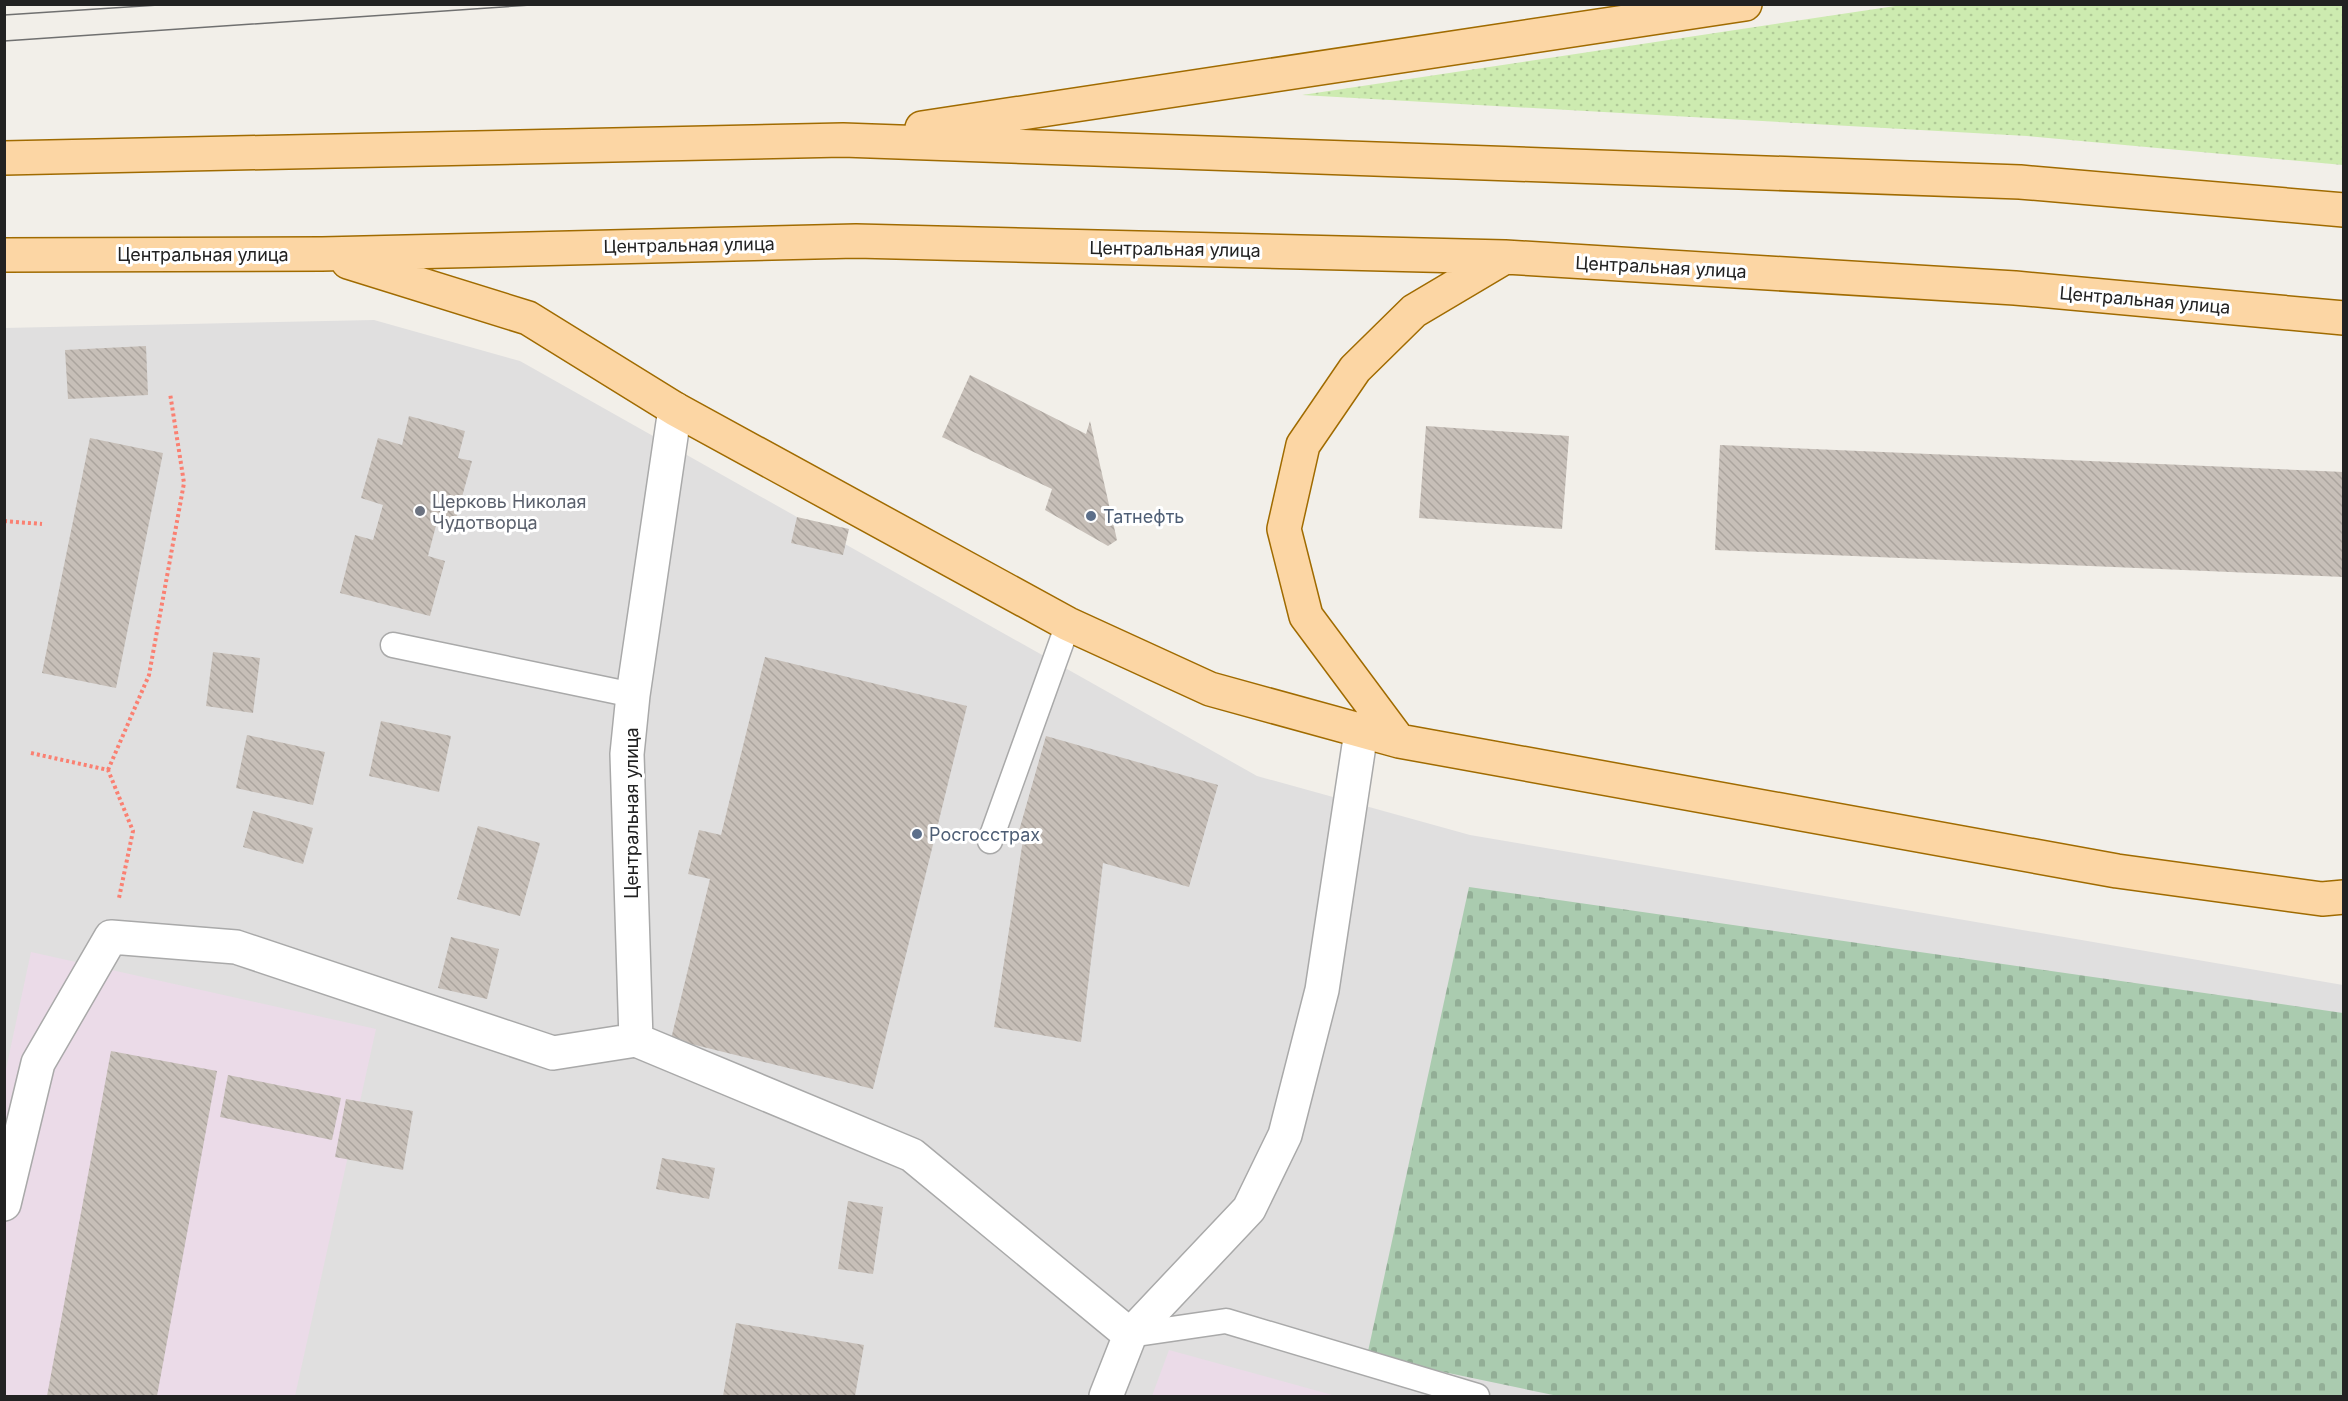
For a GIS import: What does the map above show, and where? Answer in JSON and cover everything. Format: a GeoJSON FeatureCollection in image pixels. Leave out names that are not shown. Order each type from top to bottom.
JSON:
{"type":"FeatureCollection","features":[{"type":"Feature","properties":{"kind":"main road"},"geometry":{"type":"LineString","coordinates":[[843,140],[1745,4]]}},
{"type":"Feature","properties":{"kind":"main road"},"geometry":{"type":"LineString","coordinates":[[4,158],[843,140],[2020,182],[2343,210]]}},
{"type":"Feature","properties":{"kind":"main road","name":"Центральная улица"},"geometry":{"type":"LineString","coordinates":[[4,255],[322,254],[856,241],[1505,257],[2015,288],[2343,318]]}},
{"type":"Feature","properties":{"kind":"main road"},"geometry":{"type":"LineString","coordinates":[[322,254],[528,318],[675,409],[1068,624],[1210,689],[1399,741],[2117,871],[2322,899],[2343,897]]}},
{"type":"Feature","properties":{"kind":"main road"},"geometry":{"type":"LineString","coordinates":[[1399,741],[1306,616],[1284,529],[1304,445],[1355,369],[1414,311],[1505,257]]}},
{"type":"Feature","properties":{"kind":"street","name":"Центральная улица"},"geometry":{"type":"LineString","coordinates":[[636,1040],[627,754],[633,695],[675,409]]}},
{"type":"Feature","properties":{"kind":"street"},"geometry":{"type":"LineString","coordinates":[[1106,1396],[1130,1335],[1250,1209],[1285,1135],[1322,990],[1361,732]]}},
{"type":"Feature","properties":{"kind":"street"},"geometry":{"type":"LineString","coordinates":[[4,1204],[38,1063],[111,937],[236,947],[553,1053],[636,1040],[912,1155],[1130,1335]]}},
{"type":"Feature","properties":{"kind":"lane"},"geometry":{"type":"LineString","coordinates":[[990,842],[1068,624]]}},
{"type":"Feature","properties":{"kind":"lane"},"geometry":{"type":"LineString","coordinates":[[393,645],[633,695]]}},
{"type":"Feature","properties":{"kind":"lane"},"geometry":{"type":"LineString","coordinates":[[1130,1335],[1226,1321],[1477,1396]]}},
{"type":"Feature","properties":{"kind":"path"},"geometry":{"type":"LineString","coordinates":[[111,937],[133,831],[108,770],[149,675],[184,483],[170,393]]}},
{"type":"Feature","properties":{"kind":"path"},"geometry":{"type":"LineString","coordinates":[[4,521],[42,524]]}},
{"type":"Feature","properties":{"kind":"path"},"geometry":{"type":"LineString","coordinates":[[31,753],[108,770]]}},
{"type":"Feature","properties":{"kind":"shaded area"},"geometry":{"type":"Polygon","coordinates":[[[374,320],[520,361],[1257,776],[1470,835],[2343,985],[2343,1396],[5,1396],[4,328],[374,320]]]}},
{"type":"Feature","properties":{"kind":"shaded area"},"geometry":{"type":"Polygon","coordinates":[[[31,952],[376,1029],[295,1396],[5,1396],[5,1074],[31,952]]]}},
{"type":"Feature","properties":{"kind":"shaded area"},"geometry":{"type":"Polygon","coordinates":[[[1169,1350],[1336,1396],[1152,1396],[1169,1350]]]}},
{"type":"Feature","properties":{"kind":"green space"},"geometry":{"type":"Polygon","coordinates":[[[1902,5],[2343,5],[2343,165],[2027,136],[1302,95],[1902,5]]]}},
{"type":"Feature","properties":{"kind":"green space"},"geometry":{"type":"Polygon","coordinates":[[[1469,887],[2343,1013],[2343,1396],[1558,1396],[1367,1356],[1469,887]]]}},
{"type":"Feature","properties":{"kind":"building"},"geometry":{"type":"Polygon","coordinates":[[[146,346],[148,395],[68,399],[65,350],[146,346]]]}},
{"type":"Feature","properties":{"kind":"building"},"geometry":{"type":"Polygon","coordinates":[[[970,375],[1086,434],[1090,421],[1117,540],[1108,546],[1045,510],[1052,489],[942,437],[970,375]]]}},
{"type":"Feature","properties":{"kind":"building","name":"Церковь Николая Чудотворца"},"geometry":{"type":"Polygon","coordinates":[[[409,416],[465,431],[458,458],[472,461],[455,522],[438,518],[428,556],[445,561],[430,616],[340,593],[355,535],[373,540],[383,505],[361,498],[378,438],[402,445],[409,416]]]}},
{"type":"Feature","properties":{"kind":"building"},"geometry":{"type":"Polygon","coordinates":[[[1426,426],[1569,436],[1562,529],[1419,518],[1426,426]]]}},
{"type":"Feature","properties":{"kind":"building"},"geometry":{"type":"Polygon","coordinates":[[[90,438],[163,453],[116,688],[42,673],[90,438]]]}},
{"type":"Feature","properties":{"kind":"building"},"geometry":{"type":"Polygon","coordinates":[[[1720,445],[2344,472],[2344,577],[1715,550],[1720,445]]]}},
{"type":"Feature","properties":{"kind":"building"},"geometry":{"type":"Polygon","coordinates":[[[797,517],[849,529],[843,555],[791,543],[797,517]]]}},
{"type":"Feature","properties":{"kind":"building"},"geometry":{"type":"Polygon","coordinates":[[[213,652],[260,658],[253,713],[206,706],[213,652]]]}},
{"type":"Feature","properties":{"kind":"building"},"geometry":{"type":"Polygon","coordinates":[[[765,657],[967,706],[873,1089],[671,1039],[710,879],[688,874],[699,830],[721,835],[765,657]]]}},
{"type":"Feature","properties":{"kind":"building"},"geometry":{"type":"Polygon","coordinates":[[[381,721],[451,736],[439,792],[369,776],[381,721]]]}},
{"type":"Feature","properties":{"kind":"building"},"geometry":{"type":"Polygon","coordinates":[[[247,735],[325,752],[313,805],[236,788],[247,735]]]}},
{"type":"Feature","properties":{"kind":"building"},"geometry":{"type":"Polygon","coordinates":[[[1046,736],[1218,785],[1189,887],[1103,863],[1081,1042],[994,1027],[1023,840],[1017,838],[1046,736]]]}},
{"type":"Feature","properties":{"kind":"building"},"geometry":{"type":"Polygon","coordinates":[[[253,811],[313,828],[303,864],[243,847],[253,811]]]}},
{"type":"Feature","properties":{"kind":"building"},"geometry":{"type":"Polygon","coordinates":[[[478,826],[540,843],[520,916],[457,899],[478,826]]]}},
{"type":"Feature","properties":{"kind":"building"},"geometry":{"type":"Polygon","coordinates":[[[451,937],[499,949],[487,999],[438,988],[451,937]]]}},
{"type":"Feature","properties":{"kind":"building"},"geometry":{"type":"Polygon","coordinates":[[[111,1051],[217,1071],[157,1396],[47,1396],[111,1051]]]}},
{"type":"Feature","properties":{"kind":"building"},"geometry":{"type":"Polygon","coordinates":[[[228,1075],[341,1098],[332,1140],[220,1117],[228,1075]]]}},
{"type":"Feature","properties":{"kind":"building"},"geometry":{"type":"Polygon","coordinates":[[[346,1099],[413,1111],[403,1170],[335,1157],[346,1099]]]}},
{"type":"Feature","properties":{"kind":"building"},"geometry":{"type":"Polygon","coordinates":[[[662,1158],[715,1168],[709,1199],[656,1189],[662,1158]]]}},
{"type":"Feature","properties":{"kind":"building"},"geometry":{"type":"Polygon","coordinates":[[[848,1201],[883,1207],[873,1274],[838,1269],[848,1201]]]}},
{"type":"Feature","properties":{"kind":"building"},"geometry":{"type":"Polygon","coordinates":[[[736,1323],[864,1345],[855,1396],[723,1396],[736,1323]]]}},
{"type":"Feature","properties":{"kind":"tram line"},"geometry":{"type":"LineString","coordinates":[[4,15],[174,4]]}},
{"type":"Feature","properties":{"kind":"tram line"},"geometry":{"type":"LineString","coordinates":[[4,41],[546,4]]}},
{"type":"Feature","properties":{"kind":"place","name":"Церковь Николая Чудотворца"},"geometry":{"type":"Point","coordinates":[420,511]}},
{"type":"Feature","properties":{"kind":"place","name":"Татнефть"},"geometry":{"type":"Point","coordinates":[1091,516]}},
{"type":"Feature","properties":{"kind":"place","name":"Росгосстрах"},"geometry":{"type":"Point","coordinates":[917,834]}}]}
